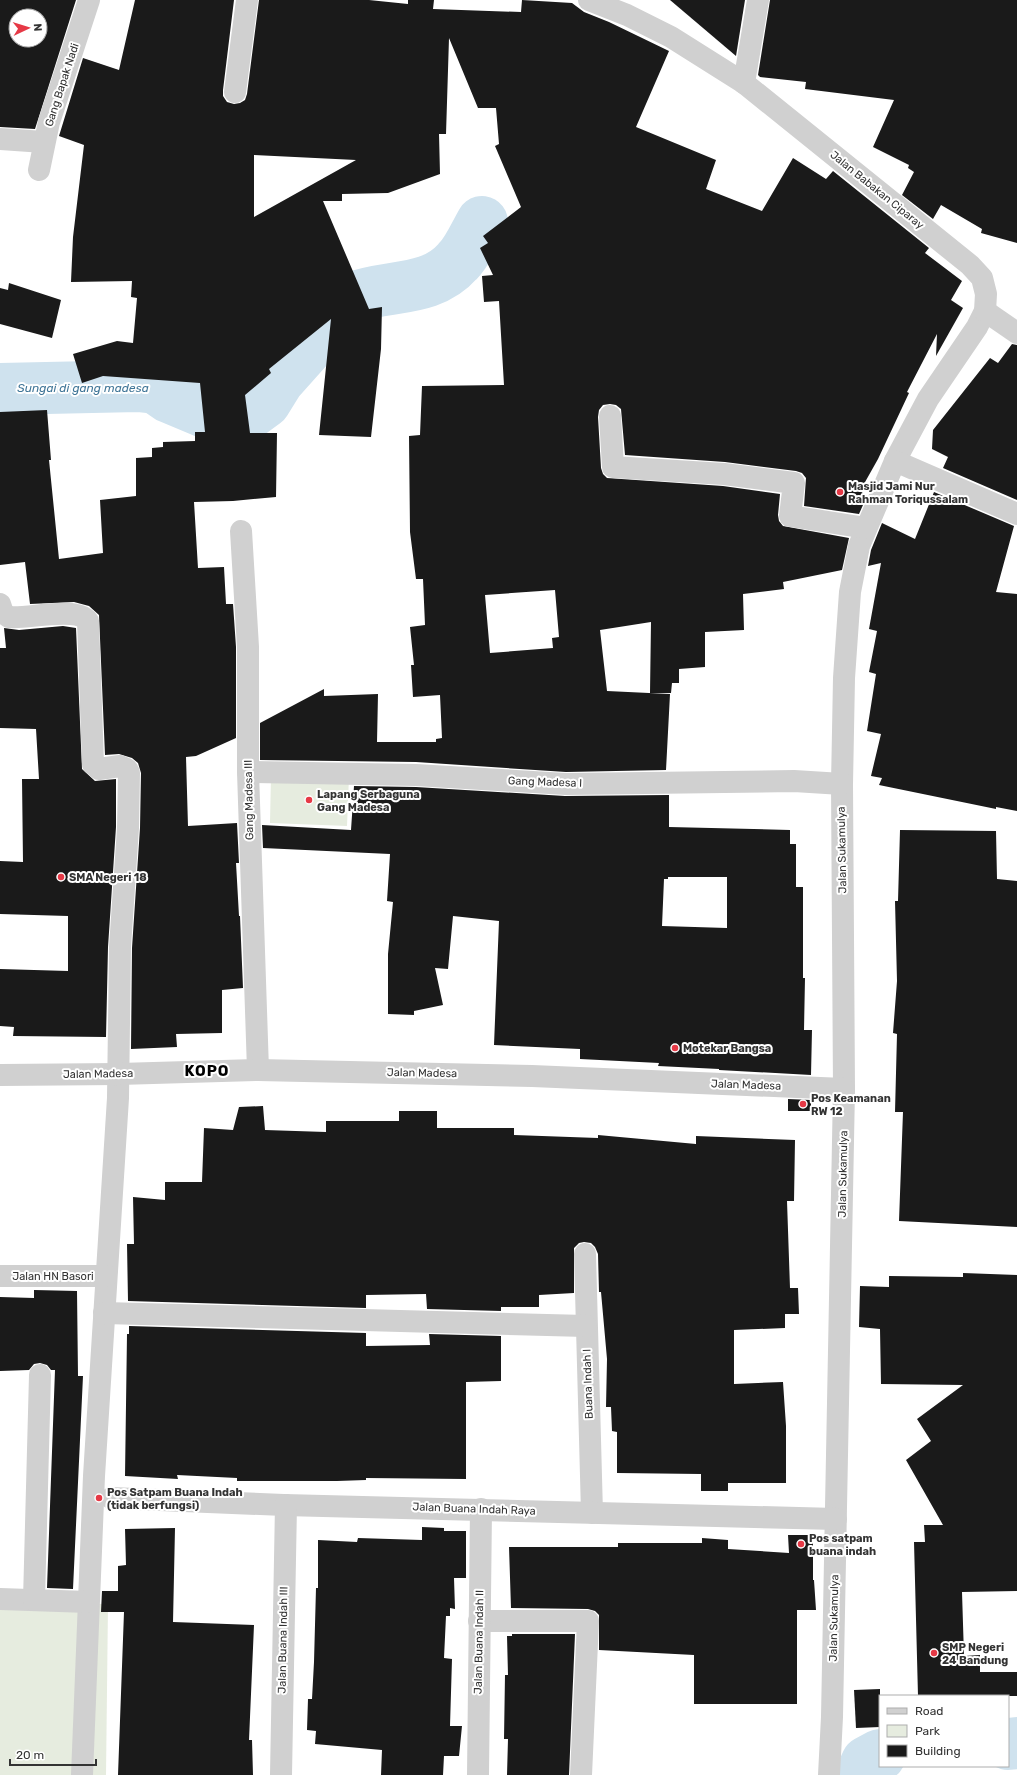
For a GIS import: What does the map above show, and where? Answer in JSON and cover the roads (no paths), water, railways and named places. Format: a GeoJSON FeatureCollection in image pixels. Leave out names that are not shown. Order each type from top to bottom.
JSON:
{"type":"FeatureCollection","features":[{"type":"Feature","properties":{"kind":"street","name":"Gang Bapak Nadi"},"geometry":{"type":"LineString","coordinates":[[39,170],[49,122],[89,0]]}},
{"type":"Feature","properties":{"kind":"street"},"geometry":{"type":"LineString","coordinates":[[235,92],[246,0]]}},
{"type":"Feature","properties":{"kind":"street","name":"Jalan Babakan Ciparay"},"geometry":{"type":"LineString","coordinates":[[589,0],[627,15],[671,37],[744,83],[970,265],[982,278],[986,294],[985,311],[977,328],[928,399],[895,461]]}},
{"type":"Feature","properties":{"kind":"street"},"geometry":{"type":"LineString","coordinates":[[744,83],[758,0]]}},
{"type":"Feature","properties":{"kind":"street"},"geometry":{"type":"LineString","coordinates":[[0,139],[44,142]]}},
{"type":"Feature","properties":{"kind":"street"},"geometry":{"type":"LineString","coordinates":[[985,311],[1017,332]]}},
{"type":"Feature","properties":{"kind":"street"},"geometry":{"type":"LineString","coordinates":[[610,416],[613,467],[724,474],[794,483],[790,516],[866,528]]}},
{"type":"Feature","properties":{"kind":"street"},"geometry":{"type":"LineString","coordinates":[[895,461],[1017,514]]}},
{"type":"Feature","properties":{"kind":"street","name":"Jalan Sukamulya"},"geometry":{"type":"LineString","coordinates":[[829,1775],[836,1519],[844,1089],[842,784],[844,678],[850,592],[859,546],[895,461]]}},
{"type":"Feature","properties":{"kind":"street","name":"Gang Madesa III"},"geometry":{"type":"LineString","coordinates":[[241,531],[248,647],[248,772],[258,1070]]}},
{"type":"Feature","properties":{"kind":"street"},"geometry":{"type":"LineString","coordinates":[[0,604],[3,613],[9,617],[72,614],[84,616],[88,621],[93,764],[100,769],[120,766],[127,769],[129,773],[128,828],[120,947],[119,1074],[94,1476],[82,1775]]}},
{"type":"Feature","properties":{"kind":"street","name":"Gang Madesa I"},"geometry":{"type":"LineString","coordinates":[[248,772],[416,775],[566,784],[794,782],[842,784]]}},
{"type":"Feature","properties":{"kind":"street","name":"Jalan Madesa"},"geometry":{"type":"LineString","coordinates":[[0,1075],[119,1074],[258,1070],[532,1076],[844,1089]]}},
{"type":"Feature","properties":{"kind":"street","name":"Buana Indah I"},"geometry":{"type":"LineString","coordinates":[[585,1254],[592,1513]]}},
{"type":"Feature","properties":{"kind":"street","name":"Jalan HN Basori"},"geometry":{"type":"LineString","coordinates":[[0,1276],[106,1276]]}},
{"type":"Feature","properties":{"kind":"street"},"geometry":{"type":"LineString","coordinates":[[104,1313],[586,1326]]}},
{"type":"Feature","properties":{"kind":"street"},"geometry":{"type":"LineString","coordinates":[[34,1600],[40,1375]]}},
{"type":"Feature","properties":{"kind":"street"},"geometry":{"type":"LineString","coordinates":[[92,1520],[111,1498],[94,1476]]}},
{"type":"Feature","properties":{"kind":"street","name":"Jalan Buana Indah Raya"},"geometry":{"type":"LineString","coordinates":[[111,1498],[286,1505],[836,1519]]}},
{"type":"Feature","properties":{"kind":"street","name":"Jalan Buana Indah III"},"geometry":{"type":"LineString","coordinates":[[281,1775],[286,1505]]}},
{"type":"Feature","properties":{"kind":"street","name":"Jalan Buana Indah II"},"geometry":{"type":"LineString","coordinates":[[478,1775],[481,1509]]}},
{"type":"Feature","properties":{"kind":"street"},"geometry":{"type":"LineString","coordinates":[[0,1599],[88,1602]]}},
{"type":"Feature","properties":{"kind":"street"},"geometry":{"type":"LineString","coordinates":[[479,1621],[588,1621],[582,1775]]}},
{"type":"Feature","properties":{"kind":"waterway","name":"Sungai di gang madesa"},"geometry":{"type":"LineString","coordinates":[[0,389],[138,386],[156,388],[169,397],[212,415],[239,418],[250,413],[265,402],[278,381],[352,298],[422,283],[447,271],[465,252],[482,222]]}},
{"type":"Feature","properties":{"kind":"waterway"},"geometry":{"type":"LineString","coordinates":[[1009,1744],[1017,1743]]}},
{"type":"Feature","properties":{"kind":"waterway"},"geometry":{"type":"LineString","coordinates":[[861,1775],[867,1762],[879,1756]]}},
{"type":"Feature","properties":{"kind":"place","name":"Masjid Jami Nur Rahman Toriqussalam"},"geometry":{"type":"Point","coordinates":[840,492]}},
{"type":"Feature","properties":{"kind":"place","name":"Lapang Serbaguna Gang Madesa"},"geometry":{"type":"Point","coordinates":[309,800]}},
{"type":"Feature","properties":{"kind":"place","name":"SMA Negeri 18"},"geometry":{"type":"Point","coordinates":[61,877]}},
{"type":"Feature","properties":{"kind":"place","name":"Motekar Bangsa"},"geometry":{"type":"Point","coordinates":[675,1048]}},
{"type":"Feature","properties":{"kind":"place","name":"Pos Keamanan RW 12"},"geometry":{"type":"Point","coordinates":[803,1104]}},
{"type":"Feature","properties":{"kind":"place","name":"Pos Satpam Buana Indah (tidak berfungsi)"},"geometry":{"type":"Point","coordinates":[99,1498]}},
{"type":"Feature","properties":{"kind":"place","name":"Pos satpam buana indah"},"geometry":{"type":"Point","coordinates":[801,1544]}},
{"type":"Feature","properties":{"kind":"place","name":"SMP Negeri 24 Bandung"},"geometry":{"type":"Point","coordinates":[934,1653]}},
{"type":"Feature","properties":{"kind":"district","name":"KOPO"},"geometry":{"type":"Point","coordinates":[207,1071]}}]}
